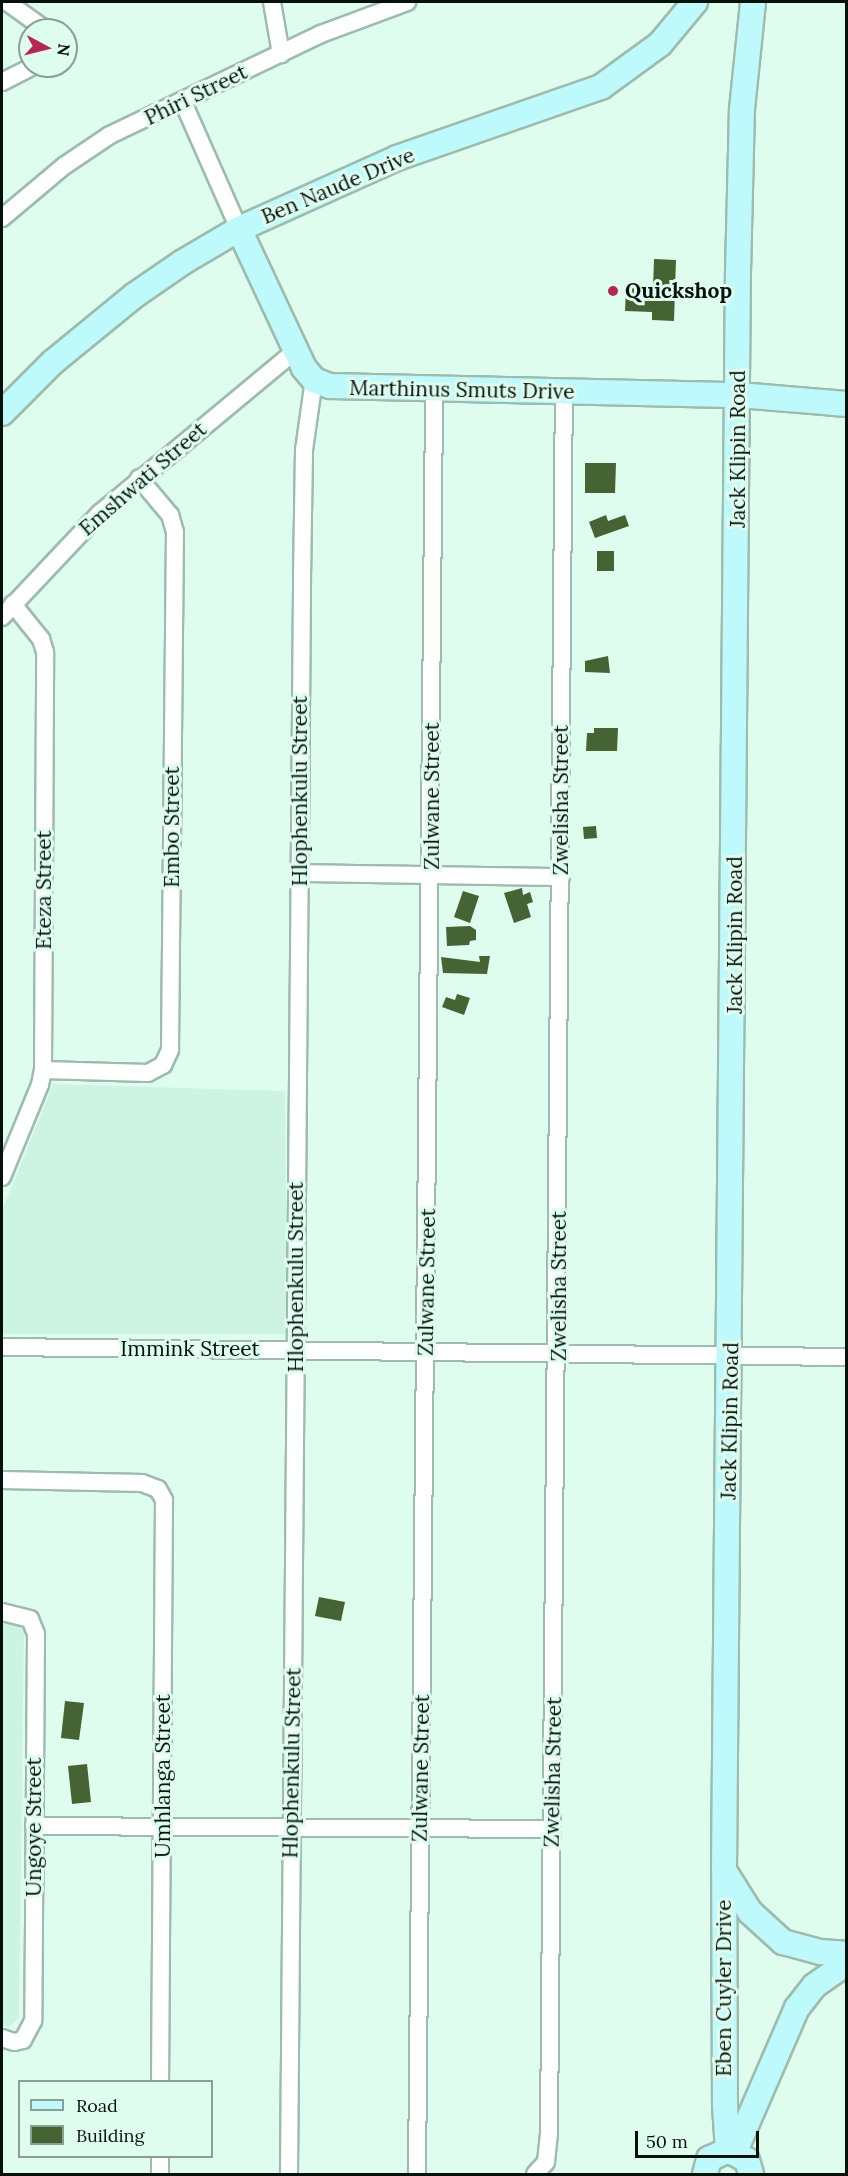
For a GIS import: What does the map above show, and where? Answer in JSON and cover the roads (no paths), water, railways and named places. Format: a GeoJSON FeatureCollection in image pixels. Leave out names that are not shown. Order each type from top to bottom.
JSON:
{"type":"FeatureCollection","features":[{"type":"Feature","properties":{"kind":"street"},"geometry":{"type":"LineString","coordinates":[[7,2],[31,18]]}},
{"type":"Feature","properties":{"kind":"street"},"geometry":{"type":"LineString","coordinates":[[272,2],[281,54]]}},
{"type":"Feature","properties":{"kind":"street","name":"Phiri Street"},"geometry":{"type":"LineString","coordinates":[[2,218],[90,147],[281,54],[406,2]]}},
{"type":"Feature","properties":{"kind":"street","name":"Ben Naude Drive"},"geometry":{"type":"LineString","coordinates":[[2,413],[53,362],[135,295],[239,230],[398,158],[601,87],[660,44],[695,2]]}},
{"type":"Feature","properties":{"kind":"street","name":"Jack Klipin Road"},"geometry":{"type":"LineString","coordinates":[[724,1870],[742,109],[753,2]]}},
{"type":"Feature","properties":{"kind":"street"},"geometry":{"type":"LineString","coordinates":[[2,82],[18,74]]}},
{"type":"Feature","properties":{"kind":"street"},"geometry":{"type":"LineString","coordinates":[[183,102],[295,351],[314,380]]}},
{"type":"Feature","properties":{"kind":"street","name":"Emshwati Street"},"geometry":{"type":"LineString","coordinates":[[2,617],[139,478],[295,351]]}},
{"type":"Feature","properties":{"kind":"street","name":"Marthinus Smuts Drive"},"geometry":{"type":"LineString","coordinates":[[314,380],[355,389],[739,395],[846,404]]}},
{"type":"Feature","properties":{"kind":"street","name":"Hlophenkulu Street"},"geometry":{"type":"LineString","coordinates":[[289,2175],[304,450],[314,380]]}},
{"type":"Feature","properties":{"kind":"street","name":"Zulwane Street"},"geometry":{"type":"LineString","coordinates":[[417,2175],[432,874],[434,389]]}},
{"type":"Feature","properties":{"kind":"street","name":"Zwelisha Street"},"geometry":{"type":"LineString","coordinates":[[535,2175],[546,2162],[549,2132],[559,1353],[564,392]]}},
{"type":"Feature","properties":{"kind":"street","name":"Embo Street"},"geometry":{"type":"LineString","coordinates":[[43,1070],[148,1072],[163,1065],[170,1050],[175,532],[170,515],[139,478]]}},
{"type":"Feature","properties":{"kind":"street","name":"Eteza Street"},"geometry":{"type":"LineString","coordinates":[[2,1177],[43,1070],[45,652],[41,639],[13,604]]}},
{"type":"Feature","properties":{"kind":"street"},"geometry":{"type":"LineString","coordinates":[[299,873],[561,877]]}},
{"type":"Feature","properties":{"kind":"street","name":"Immink Street"},"geometry":{"type":"LineString","coordinates":[[2,1347],[846,1357]]}},
{"type":"Feature","properties":{"kind":"street","name":"Umhlanga Street"},"geometry":{"type":"LineString","coordinates":[[2,1480],[142,1483],[158,1489],[165,1507],[160,2080]]}},
{"type":"Feature","properties":{"kind":"street","name":"Ungoye Street"},"geometry":{"type":"LineString","coordinates":[[2,1612],[24,1616],[35,1629],[33,2021],[23,2040],[14,2042],[2,2038]]}},
{"type":"Feature","properties":{"kind":"street"},"geometry":{"type":"LineString","coordinates":[[34,1826],[552,1829]]}},
{"type":"Feature","properties":{"kind":"street"},"geometry":{"type":"LineString","coordinates":[[724,1870],[750,1912],[783,1942],[820,1952],[846,1954]]}},
{"type":"Feature","properties":{"kind":"street","name":"Eben Cuyler Drive"},"geometry":{"type":"LineString","coordinates":[[724,1870],[725,2106],[735,2164]]}},
{"type":"Feature","properties":{"kind":"street","name":"Eben Cuyler Drive"},"geometry":{"type":"LineString","coordinates":[[735,2164],[753,2115],[805,1996],[846,1964]]}},
{"type":"Feature","properties":{"kind":"street"},"geometry":{"type":"LineString","coordinates":[[160,2158],[160,2175]]}},
{"type":"Feature","properties":{"kind":"place","name":"Quickshop"},"geometry":{"type":"Point","coordinates":[613,291]}}]}
